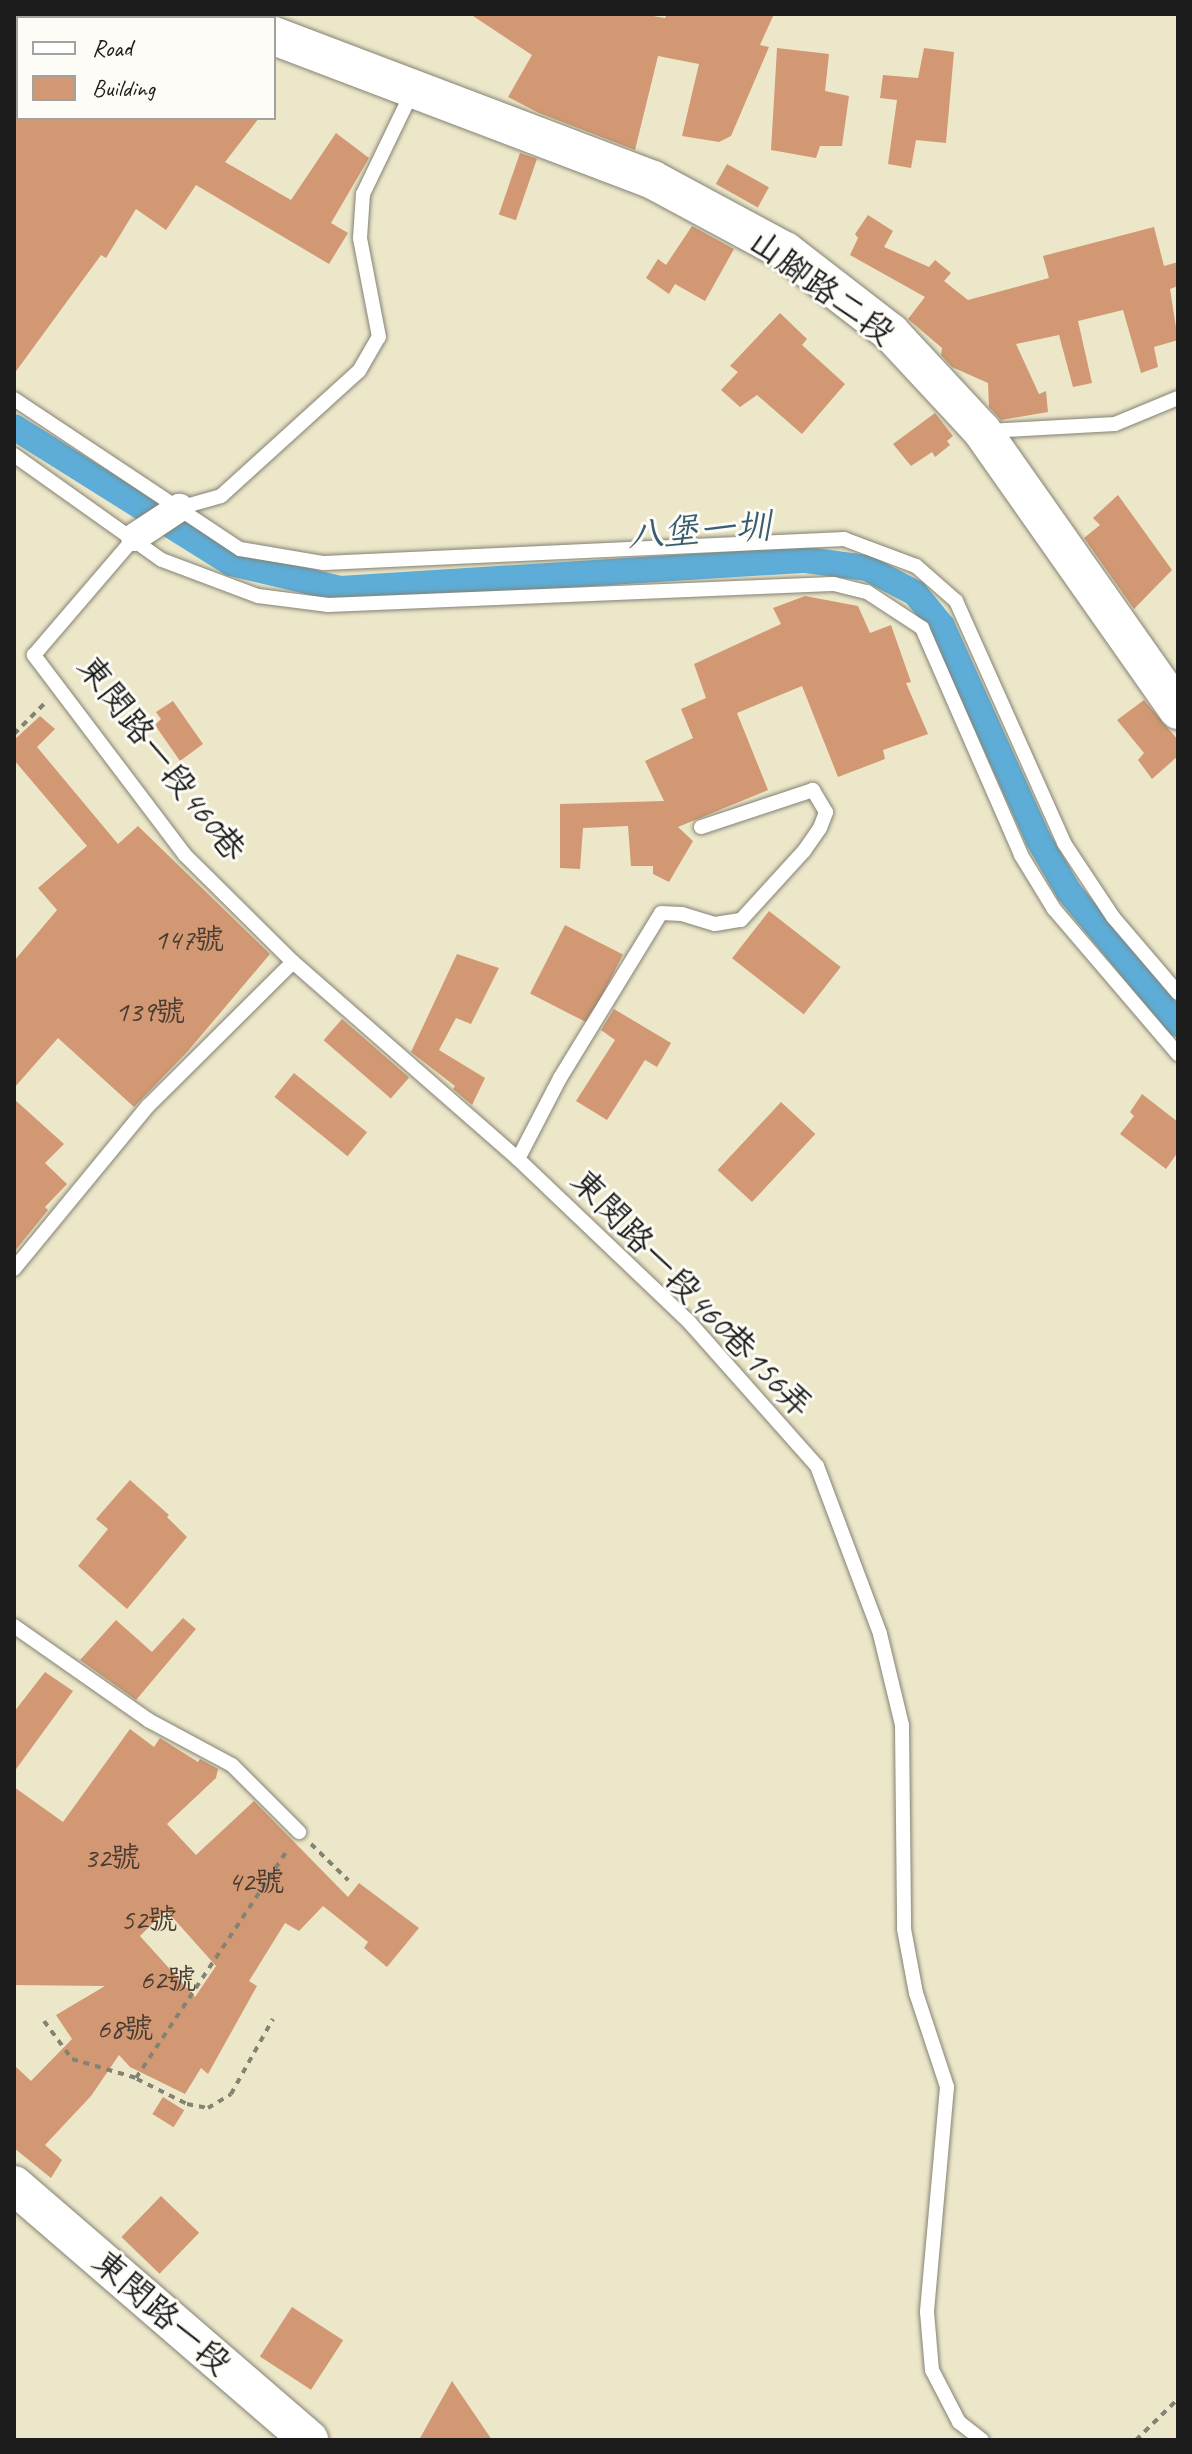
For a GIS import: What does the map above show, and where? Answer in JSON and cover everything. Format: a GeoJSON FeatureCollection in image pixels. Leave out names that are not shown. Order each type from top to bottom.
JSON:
{"type":"FeatureCollection","features":[{"type":"Feature","properties":{"kind":"main road","name":"山腳路二段"},"geometry":{"type":"LineString","coordinates":[[276,37],[653,180],[785,251],[891,333],[982,431],[1178,710]]}},
{"type":"Feature","properties":{"kind":"main road","name":"東閔路一段"},"geometry":{"type":"LineString","coordinates":[[14,2185],[309,2440]]}},
{"type":"Feature","properties":{"kind":"street","name":"東閔路一段460巷"},"geometry":{"type":"LineString","coordinates":[[135,537],[179,508]]}},
{"type":"Feature","properties":{"kind":"lane"},"geometry":{"type":"LineString","coordinates":[[179,508],[221,496],[359,371],[379,337],[360,238],[363,194],[414,88]]}},
{"type":"Feature","properties":{"kind":"lane"},"geometry":{"type":"LineString","coordinates":[[982,431],[1115,424],[1178,398]]}},
{"type":"Feature","properties":{"kind":"lane"},"geometry":{"type":"LineString","coordinates":[[14,399],[240,549],[324,563],[844,539],[916,566],[956,601],[1064,843],[1113,917],[1178,993]]}},
{"type":"Feature","properties":{"kind":"lane"},"geometry":{"type":"LineString","coordinates":[[14,455],[135,537],[162,560],[258,596],[328,605],[834,584],[867,592],[922,628],[1021,855],[1054,909],[1178,1054]]}},
{"type":"Feature","properties":{"kind":"lane","name":"東閔路一段460巷"},"geometry":{"type":"LineString","coordinates":[[135,537],[34,655],[185,855],[293,962]]}},
{"type":"Feature","properties":{"kind":"lane"},"geometry":{"type":"LineString","coordinates":[[518,1159],[560,1078],[661,913],[682,914],[715,924],[741,920],[804,851],[826,812],[813,790],[701,827]]}},
{"type":"Feature","properties":{"kind":"lane"},"geometry":{"type":"LineString","coordinates":[[14,1269],[148,1106],[293,962]]}},
{"type":"Feature","properties":{"kind":"lane","name":"東閔路一段460巷156弄"},"geometry":{"type":"LineString","coordinates":[[293,962],[518,1159],[690,1323],[817,1466],[852,1552],[880,1634],[902,1725],[904,1929],[916,1993],[947,2087],[927,2312],[932,2370],[959,2422],[982,2440]]}},
{"type":"Feature","properties":{"kind":"lane"},"geometry":{"type":"LineString","coordinates":[[14,1626],[148,1720],[232,1765],[299,1832]]}},
{"type":"Feature","properties":{"kind":"path"},"geometry":{"type":"LineString","coordinates":[[14,734],[61,688]]}},
{"type":"Feature","properties":{"kind":"path"},"geometry":{"type":"LineString","coordinates":[[136,2078],[299,1832],[348,1880]]}},
{"type":"Feature","properties":{"kind":"path"},"geometry":{"type":"LineString","coordinates":[[44,2021],[72,2059],[136,2078],[187,2104],[208,2108],[231,2094],[273,2019]]}},
{"type":"Feature","properties":{"kind":"path"},"geometry":{"type":"LineString","coordinates":[[1136,2440],[1178,2399]]}},
{"type":"Feature","properties":{"kind":"building"},"geometry":{"type":"Polygon","coordinates":[[[470,14],[641,14],[665,18],[667,14],[774,14],[760,45],[769,47],[731,136],[719,142],[682,136],[699,64],[658,56],[635,150],[539,113],[508,97],[532,55],[470,14]]]}},
{"type":"Feature","properties":{"kind":"building"},"geometry":{"type":"Polygon","coordinates":[[[777,48],[829,54],[825,91],[849,96],[842,146],[820,146],[816,158],[771,150],[777,48]]]}},
{"type":"Feature","properties":{"kind":"building"},"geometry":{"type":"Polygon","coordinates":[[[924,48],[954,52],[946,143],[916,140],[911,168],[888,164],[897,100],[880,98],[883,75],[918,78],[924,48]]]}},
{"type":"Feature","properties":{"kind":"building"},"geometry":{"type":"Polygon","coordinates":[[[14,118],[257,120],[225,162],[291,200],[336,133],[369,158],[331,223],[348,233],[329,264],[196,185],[166,230],[136,209],[106,258],[101,255],[14,374],[14,118]]]}},
{"type":"Feature","properties":{"kind":"building"},"geometry":{"type":"Polygon","coordinates":[[[520,153],[537,159],[516,220],[499,214],[520,153]]]}},
{"type":"Feature","properties":{"kind":"building"},"geometry":{"type":"Polygon","coordinates":[[[727,164],[769,187],[758,207],[716,184],[727,164]]]}},
{"type":"Feature","properties":{"kind":"building"},"geometry":{"type":"Polygon","coordinates":[[[868,215],[893,231],[884,247],[929,267],[935,260],[951,273],[944,281],[968,300],[1049,278],[1043,256],[1154,227],[1164,266],[1178,262],[1178,286],[1170,289],[1178,340],[1154,347],[1158,367],[1141,373],[1123,310],[1078,321],[1092,383],[1073,387],[1059,335],[1016,344],[1039,394],[1046,391],[1048,412],[1001,420],[989,407],[988,383],[952,367],[941,355],[942,348],[908,319],[925,297],[850,255],[858,238],[855,234],[868,215]]]}},
{"type":"Feature","properties":{"kind":"building"},"geometry":{"type":"Polygon","coordinates":[[[692,226],[734,249],[705,301],[675,284],[669,294],[646,278],[658,259],[666,265],[692,226]]]}},
{"type":"Feature","properties":{"kind":"building"},"geometry":{"type":"Polygon","coordinates":[[[780,313],[807,339],[802,345],[845,384],[802,434],[757,395],[740,407],[721,390],[738,372],[730,366],[780,313]]]}},
{"type":"Feature","properties":{"kind":"building"},"geometry":{"type":"Polygon","coordinates":[[[935,413],[953,436],[947,441],[950,445],[935,457],[932,452],[911,466],[893,444],[935,413]]]}},
{"type":"Feature","properties":{"kind":"building"},"geometry":{"type":"Polygon","coordinates":[[[1118,495],[1172,570],[1134,609],[1084,538],[1100,525],[1093,518],[1118,495]]]}},
{"type":"Feature","properties":{"kind":"building"},"geometry":{"type":"Polygon","coordinates":[[[805,596],[858,606],[870,633],[891,625],[911,682],[906,683],[928,734],[883,750],[885,759],[838,777],[802,686],[737,713],[768,790],[678,827],[693,841],[669,882],[653,874],[653,866],[631,866],[628,826],[583,828],[580,869],[560,868],[560,804],[664,801],[645,761],[693,738],[681,709],[706,698],[694,664],[781,624],[773,608],[805,596]]]}},
{"type":"Feature","properties":{"kind":"building"},"geometry":{"type":"Polygon","coordinates":[[[1144,700],[1178,740],[1178,756],[1152,779],[1138,760],[1144,753],[1117,720],[1144,700]]]}},
{"type":"Feature","properties":{"kind":"building"},"geometry":{"type":"Polygon","coordinates":[[[173,701],[203,744],[180,761],[155,725],[161,719],[156,712],[173,701]]]}},
{"type":"Feature","properties":{"kind":"building"},"geometry":{"type":"Polygon","coordinates":[[[40,716],[55,729],[37,747],[118,844],[138,826],[270,954],[188,1051],[134,1107],[58,1038],[14,1088],[14,961],[57,910],[38,888],[87,846],[14,760],[14,740],[40,716]]]}},
{"type":"Feature","properties":{"kind":"building"},"geometry":{"type":"Polygon","coordinates":[[[769,911],[841,967],[804,1014],[732,958],[769,911]]]}},
{"type":"Feature","properties":{"kind":"building"},"geometry":{"type":"Polygon","coordinates":[[[565,925],[623,955],[588,1023],[530,994],[565,925]]]}},
{"type":"Feature","properties":{"kind":"building"},"geometry":{"type":"Polygon","coordinates":[[[457,954],[499,968],[471,1024],[456,1018],[439,1050],[485,1078],[472,1105],[453,1089],[455,1086],[411,1052],[457,954]]]}},
{"type":"Feature","properties":{"kind":"building"},"geometry":{"type":"Polygon","coordinates":[[[614,1009],[671,1043],[657,1067],[645,1060],[607,1120],[576,1101],[615,1040],[601,1030],[614,1009]]]}},
{"type":"Feature","properties":{"kind":"building"},"geometry":{"type":"Polygon","coordinates":[[[342,1019],[409,1077],[391,1099],[324,1040],[342,1019]]]}},
{"type":"Feature","properties":{"kind":"building"},"geometry":{"type":"Polygon","coordinates":[[[294,1073],[367,1132],[348,1156],[274,1097],[294,1073]]]}},
{"type":"Feature","properties":{"kind":"building"},"geometry":{"type":"Polygon","coordinates":[[[1142,1094],[1178,1122],[1178,1152],[1166,1169],[1120,1134],[1134,1116],[1130,1112],[1142,1094]]]}},
{"type":"Feature","properties":{"kind":"building"},"geometry":{"type":"Polygon","coordinates":[[[14,1099],[64,1144],[45,1163],[67,1184],[45,1207],[48,1210],[14,1252],[14,1099]]]}},
{"type":"Feature","properties":{"kind":"building"},"geometry":{"type":"Polygon","coordinates":[[[781,1102],[815,1134],[752,1202],[718,1170],[781,1102]]]}},
{"type":"Feature","properties":{"kind":"building"},"geometry":{"type":"Polygon","coordinates":[[[130,1480],[169,1515],[167,1517],[187,1537],[127,1609],[78,1566],[108,1529],[96,1519],[130,1480]]]}},
{"type":"Feature","properties":{"kind":"building"},"geometry":{"type":"Polygon","coordinates":[[[183,1618],[196,1629],[136,1700],[80,1660],[116,1620],[152,1652],[183,1618]]]}},
{"type":"Feature","properties":{"kind":"building"},"geometry":{"type":"Polygon","coordinates":[[[45,1672],[73,1691],[14,1772],[14,1712],[45,1672]]]}},
{"type":"Feature","properties":{"kind":"building"},"geometry":{"type":"Polygon","coordinates":[[[130,1729],[154,1747],[160,1738],[198,1762],[200,1759],[218,1769],[216,1778],[167,1824],[196,1855],[254,1801],[348,1897],[359,1883],[419,1928],[387,1967],[364,1948],[368,1942],[323,1906],[299,1931],[285,1923],[249,1981],[257,1986],[208,2074],[201,2068],[185,2094],[130,2067],[119,2055],[91,2096],[45,2145],[62,2160],[51,2178],[14,2148],[14,2065],[31,2081],[72,2039],[56,2015],[105,1986],[14,1985],[14,1787],[63,1822],[130,1729]],[[166,1910],[140,1936],[195,1997],[216,1966],[166,1910]]]}},
{"type":"Feature","properties":{"kind":"building"},"geometry":{"type":"Polygon","coordinates":[[[163,2097],[184,2110],[174,2127],[152,2114],[163,2097]]]}},
{"type":"Feature","properties":{"kind":"building"},"geometry":{"type":"Polygon","coordinates":[[[161,2196],[199,2233],[160,2274],[121,2237],[161,2196]]]}},
{"type":"Feature","properties":{"kind":"building"},"geometry":{"type":"Polygon","coordinates":[[[292,2307],[343,2340],[311,2390],[260,2356],[292,2307]]]}},
{"type":"Feature","properties":{"kind":"building"},"geometry":{"type":"Polygon","coordinates":[[[452,2381],[492,2440],[419,2440],[452,2381]]]}},
{"type":"Feature","properties":{"kind":"waterway","name":"八堡一圳"},"geometry":{"type":"LineString","coordinates":[[14,427],[231,563],[340,589],[806,560],[867,568],[915,593],[942,626],[1038,839],[1069,892],[1178,1024]]}}]}
